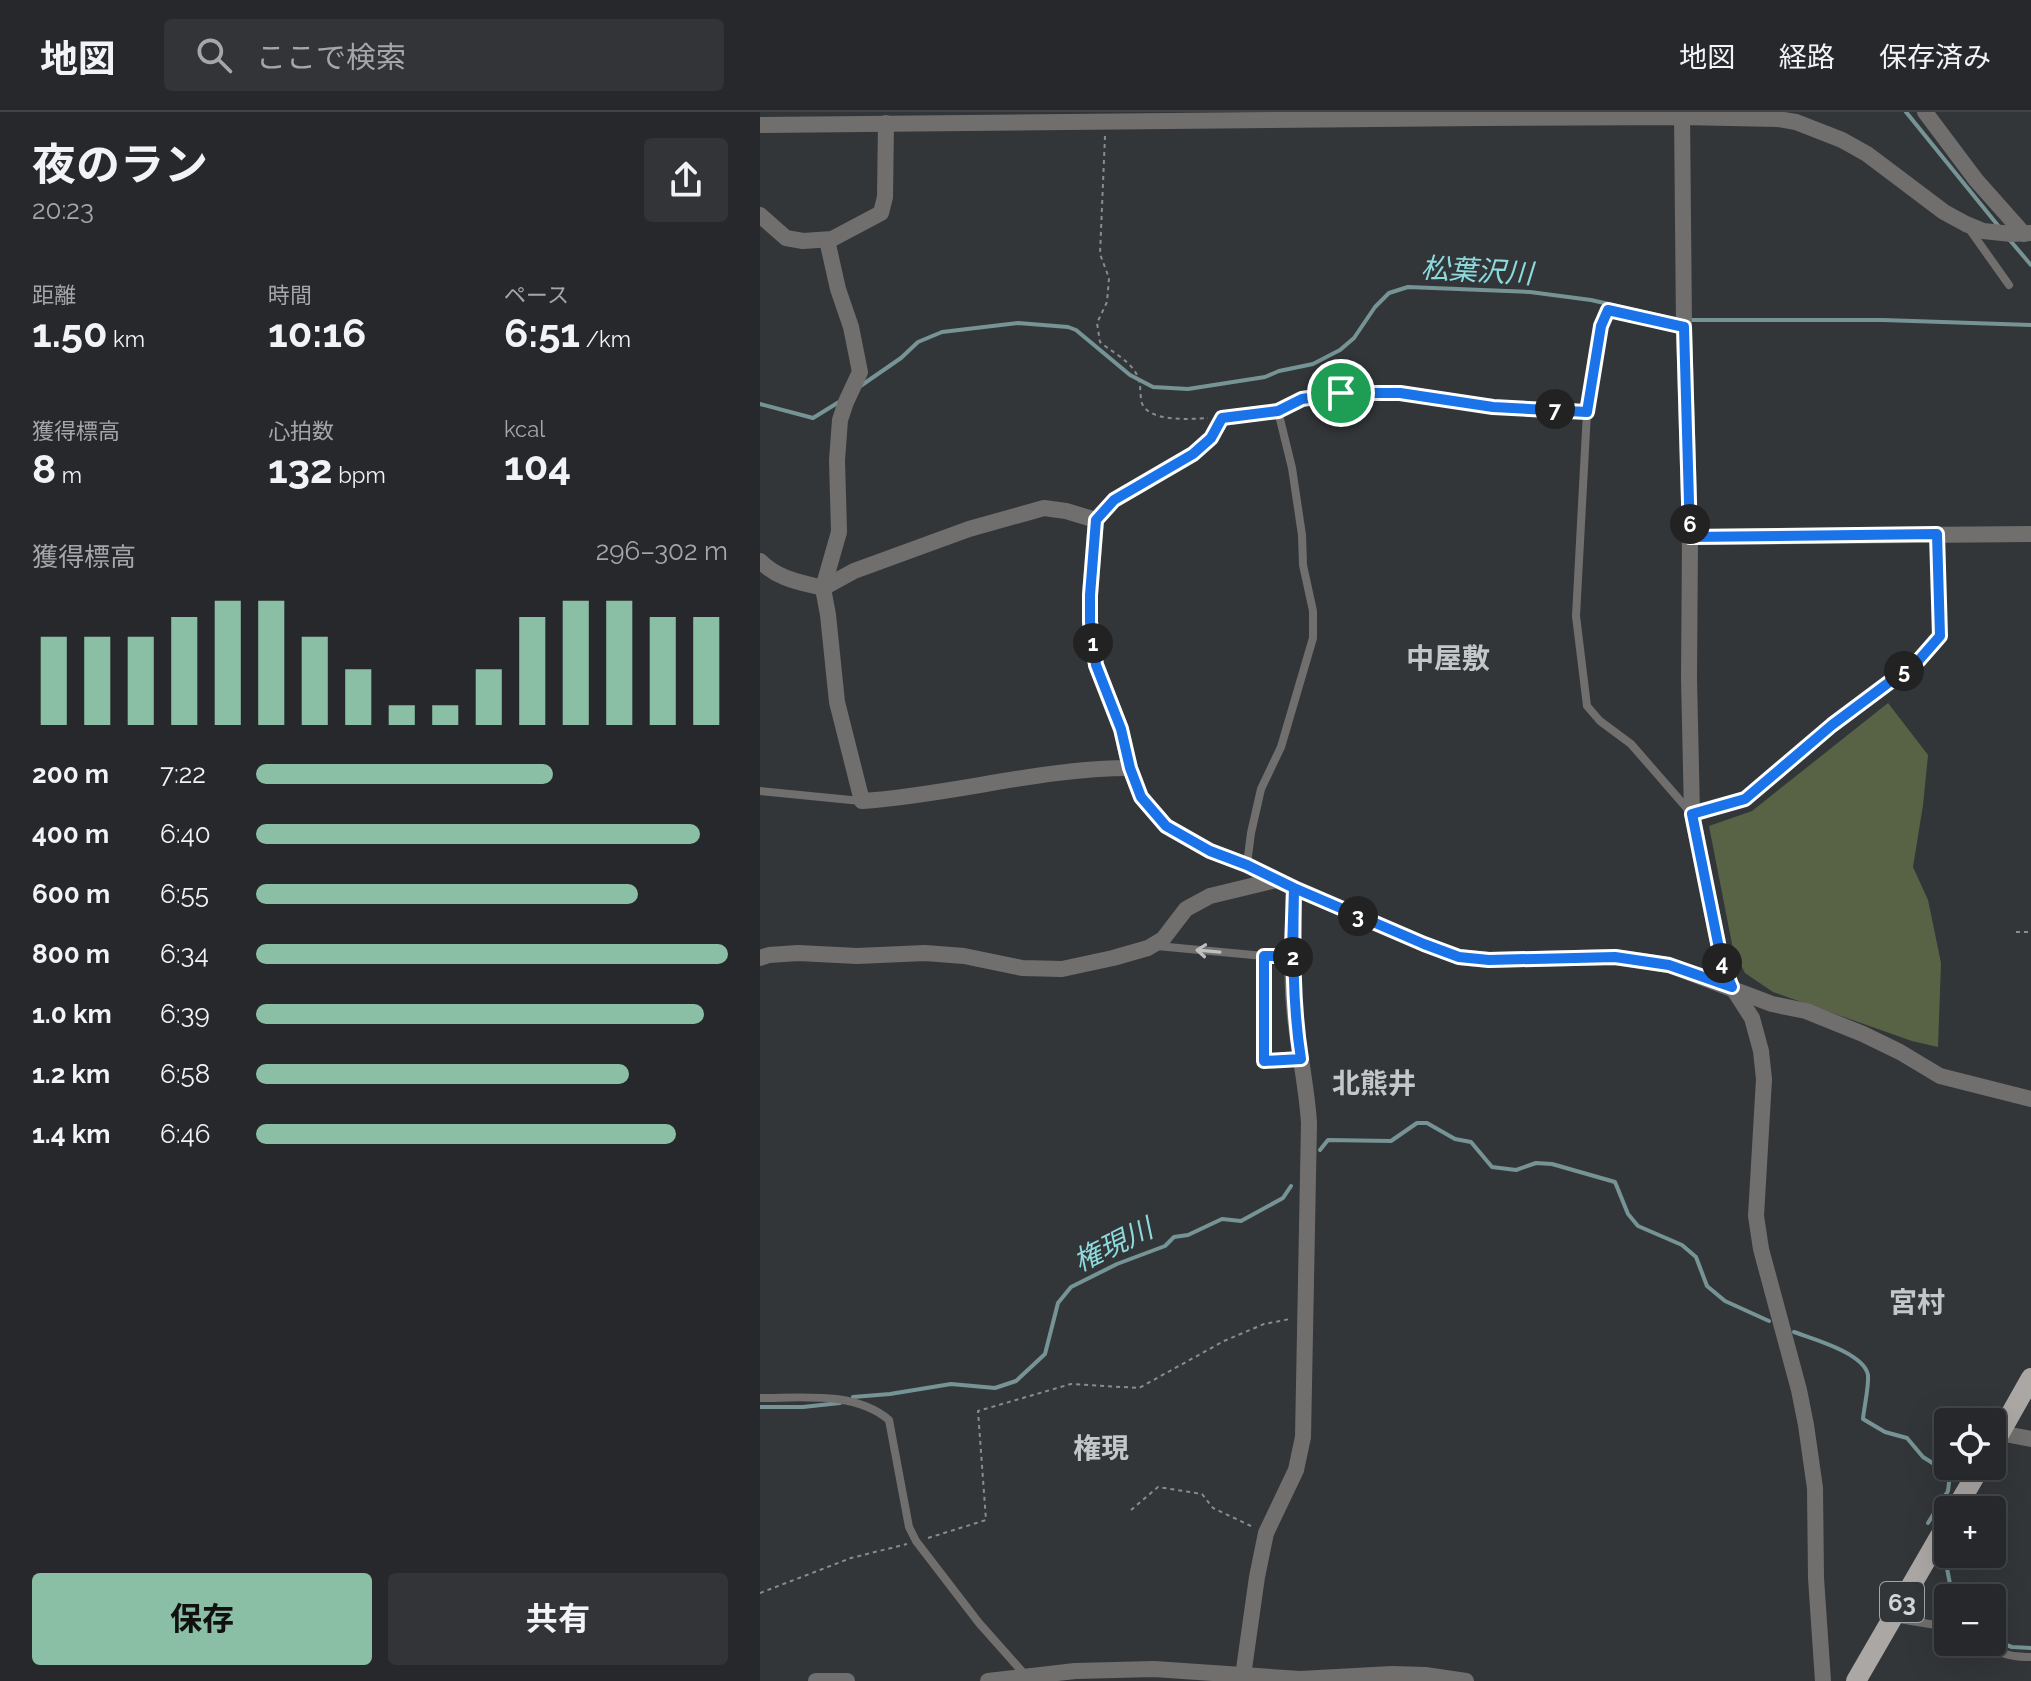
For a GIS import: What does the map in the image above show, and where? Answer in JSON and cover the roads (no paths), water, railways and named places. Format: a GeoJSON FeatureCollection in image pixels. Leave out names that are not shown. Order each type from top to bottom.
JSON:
{"type":"FeatureCollection","features":[{"type":"Feature","properties":{"kind":"main road"},"geometry":{"type":"LineString","coordinates":[[2006,1422],[2031,1378]]}},
{"type":"Feature","properties":{"kind":"main road","name":"63"},"geometry":{"type":"LineString","coordinates":[[1856,1681],[1934,1546]]}},
{"type":"Feature","properties":{"kind":"street"},"geometry":{"type":"LineString","coordinates":[[1925,112],[1976,180],[2023,234]]}},
{"type":"Feature","properties":{"kind":"street"},"geometry":{"type":"LineString","coordinates":[[760,125],[986,118],[1106,121],[1480,115],[1682,114],[1778,119],[1814,128],[1842,140],[1867,154],[1944,212],[1966,224],[1983,231],[2023,234]]}},
{"type":"Feature","properties":{"kind":"street"},"geometry":{"type":"LineString","coordinates":[[1682,114],[1692,814],[1722,963],[1732,987],[1752,1018],[1761,1051],[1764,1079],[1756,1216],[1761,1249],[1806,1425],[1815,1488],[1816,1578],[1823,1681]]}},
{"type":"Feature","properties":{"kind":"street"},"geometry":{"type":"LineString","coordinates":[[760,215],[786,238],[803,241],[827,240],[881,213],[885,197],[886,123]]}},
{"type":"Feature","properties":{"kind":"street"},"geometry":{"type":"LineString","coordinates":[[827,240],[860,372],[840,420],[837,460],[839,532],[823,588],[837,702],[862,801],[906,798],[1093,768],[1130,768]]}},
{"type":"Feature","properties":{"kind":"street"},"geometry":{"type":"LineString","coordinates":[[760,561],[771,572],[823,588],[854,571],[969,529],[1044,508],[1096,520],[1090,595],[1096,665],[1121,729],[1141,797],[1166,826],[1210,851],[1459,957],[1489,960],[1615,957],[1669,965],[1772,1004],[1806,1011],[1863,1034],[1940,1076],[2031,1099]]}},
{"type":"Feature","properties":{"kind":"street"},"geometry":{"type":"LineString","coordinates":[[1690,537],[2031,534]]}},
{"type":"Feature","properties":{"kind":"street"},"geometry":{"type":"LineString","coordinates":[[760,958],[798,953],[857,956],[925,953],[964,956],[1022,968],[1062,969],[1113,958],[1152,945],[1163,939],[1186,909],[1210,896],[1276,880]]}},
{"type":"Feature","properties":{"kind":"street"},"geometry":{"type":"LineString","coordinates":[[1243,1676],[1266,1533],[1296,1470],[1303,1437],[1309,1123],[1295,1022],[1294,888]]}},
{"type":"Feature","properties":{"kind":"street"},"geometry":{"type":"LineString","coordinates":[[2006,1440],[2031,1439]]}},
{"type":"Feature","properties":{"kind":"street"},"geometry":{"type":"LineString","coordinates":[[988,1681],[1027,1679],[1075,1671],[1154,1669],[1300,1679],[1425,1675],[1466,1681]]}},
{"type":"Feature","properties":{"kind":"street"},"geometry":{"type":"LineString","coordinates":[[816,1681],[847,1681]]}},
{"type":"Feature","properties":{"kind":"lane"},"geometry":{"type":"LineString","coordinates":[[1966,224],[2009,285]]}},
{"type":"Feature","properties":{"kind":"lane"},"geometry":{"type":"LineString","coordinates":[[1684,327],[1608,310],[1601,326],[1587,412],[1576,616],[1587,706],[1600,721],[1631,744],[1692,814],[1745,799],[1832,725],[1919,660],[1940,636],[1937,534]]}},
{"type":"Feature","properties":{"kind":"lane"},"geometry":{"type":"LineString","coordinates":[[1096,520],[1114,500],[1193,454],[1211,438],[1222,418],[1278,411],[1302,399],[1341,393],[1400,393],[1493,407],[1587,412]]}},
{"type":"Feature","properties":{"kind":"lane"},"geometry":{"type":"LineString","coordinates":[[1247,865],[1261,789],[1281,747],[1313,638],[1313,611],[1303,565],[1292,468],[1278,411]]}},
{"type":"Feature","properties":{"kind":"lane"},"geometry":{"type":"LineString","coordinates":[[760,791],[862,801]]}},
{"type":"Feature","properties":{"kind":"lane"},"geometry":{"type":"LineString","coordinates":[[1152,945],[1293,956]]}},
{"type":"Feature","properties":{"kind":"lane"},"geometry":{"type":"LineString","coordinates":[[1264,956],[1264,1061],[1301,1059]]}},
{"type":"Feature","properties":{"kind":"lane"},"geometry":{"type":"LineString","coordinates":[[760,1398],[842,1398],[882,1414],[889,1420],[909,1527],[916,1541],[1027,1679]]}},
{"type":"Feature","properties":{"kind":"lane"},"geometry":{"type":"LineString","coordinates":[[1892,1618],[1934,1625]]}},
{"type":"Feature","properties":{"kind":"lane"},"geometry":{"type":"LineString","coordinates":[[2006,1655],[2015,1658],[2031,1657]]}},
{"type":"Feature","properties":{"kind":"waterway"},"geometry":{"type":"LineString","coordinates":[[1906,112],[2000,228]]}},
{"type":"Feature","properties":{"kind":"waterway"},"geometry":{"type":"LineString","coordinates":[[2008,238],[2031,265]]}},
{"type":"Feature","properties":{"kind":"waterway","name":"松葉沢川"},"geometry":{"type":"LineString","coordinates":[[859,387],[901,358],[918,342],[942,332],[1018,323],[1076,330],[1130,375],[1153,387],[1188,389],[1265,377],[1313,364],[1340,350],[1354,338],[1375,307],[1389,293],[1408,287],[1530,292],[1591,300],[1679,320]]}},
{"type":"Feature","properties":{"kind":"waterway","name":"松葉沢川"},"geometry":{"type":"LineString","coordinates":[[1688,320],[1883,320],[2031,325]]}},
{"type":"Feature","properties":{"kind":"waterway","name":"松葉沢川"},"geometry":{"type":"LineString","coordinates":[[760,404],[813,418],[839,402]]}},
{"type":"Feature","properties":{"kind":"waterway","name":"権現川"},"geometry":{"type":"LineString","coordinates":[[1320,1150],[1328,1140],[1391,1141],[1417,1123],[1427,1123],[1455,1139],[1471,1142],[1492,1167],[1516,1170],[1536,1163],[1552,1164],[1615,1182],[1628,1214],[1638,1226],[1682,1245],[1696,1257],[1707,1286],[1725,1301],[1769,1321]]}},
{"type":"Feature","properties":{"kind":"waterway","name":"権現川"},"geometry":{"type":"LineString","coordinates":[[853,1397],[951,1384],[995,1388],[1016,1381],[1045,1354],[1058,1303],[1071,1287],[1117,1264],[1165,1246],[1174,1237],[1188,1235],[1222,1219],[1241,1221],[1283,1198],[1291,1186]]}},
{"type":"Feature","properties":{"kind":"waterway","name":"権現川"},"geometry":{"type":"LineString","coordinates":[[1794,1332],[1837,1348],[1857,1360],[1868,1375],[1863,1419],[1885,1432],[1907,1438],[1923,1457],[1950,1474],[1948,1491],[1928,1523]]}},
{"type":"Feature","properties":{"kind":"waterway","name":"権現川"},"geometry":{"type":"LineString","coordinates":[[760,1407],[840,1403]]}},
{"type":"Feature","properties":{"kind":"waterway","name":"権現川"},"geometry":{"type":"LineString","coordinates":[[1947,1568],[1950,1584]]}},
{"type":"Feature","properties":{"kind":"waterway","name":"権現川"},"geometry":{"type":"LineString","coordinates":[[2006,1645],[2031,1648]]}},
{"type":"Feature","properties":{"kind":"district","name":"中屋敷"},"geometry":{"type":"Point","coordinates":[1448,658]}},
{"type":"Feature","properties":{"kind":"district","name":"北熊井"},"geometry":{"type":"Point","coordinates":[1374,1083]}},
{"type":"Feature","properties":{"kind":"district","name":"宮村"},"geometry":{"type":"Point","coordinates":[1917,1302]}},
{"type":"Feature","properties":{"kind":"district","name":"権現"},"geometry":{"type":"Point","coordinates":[1101,1448]}}]}
